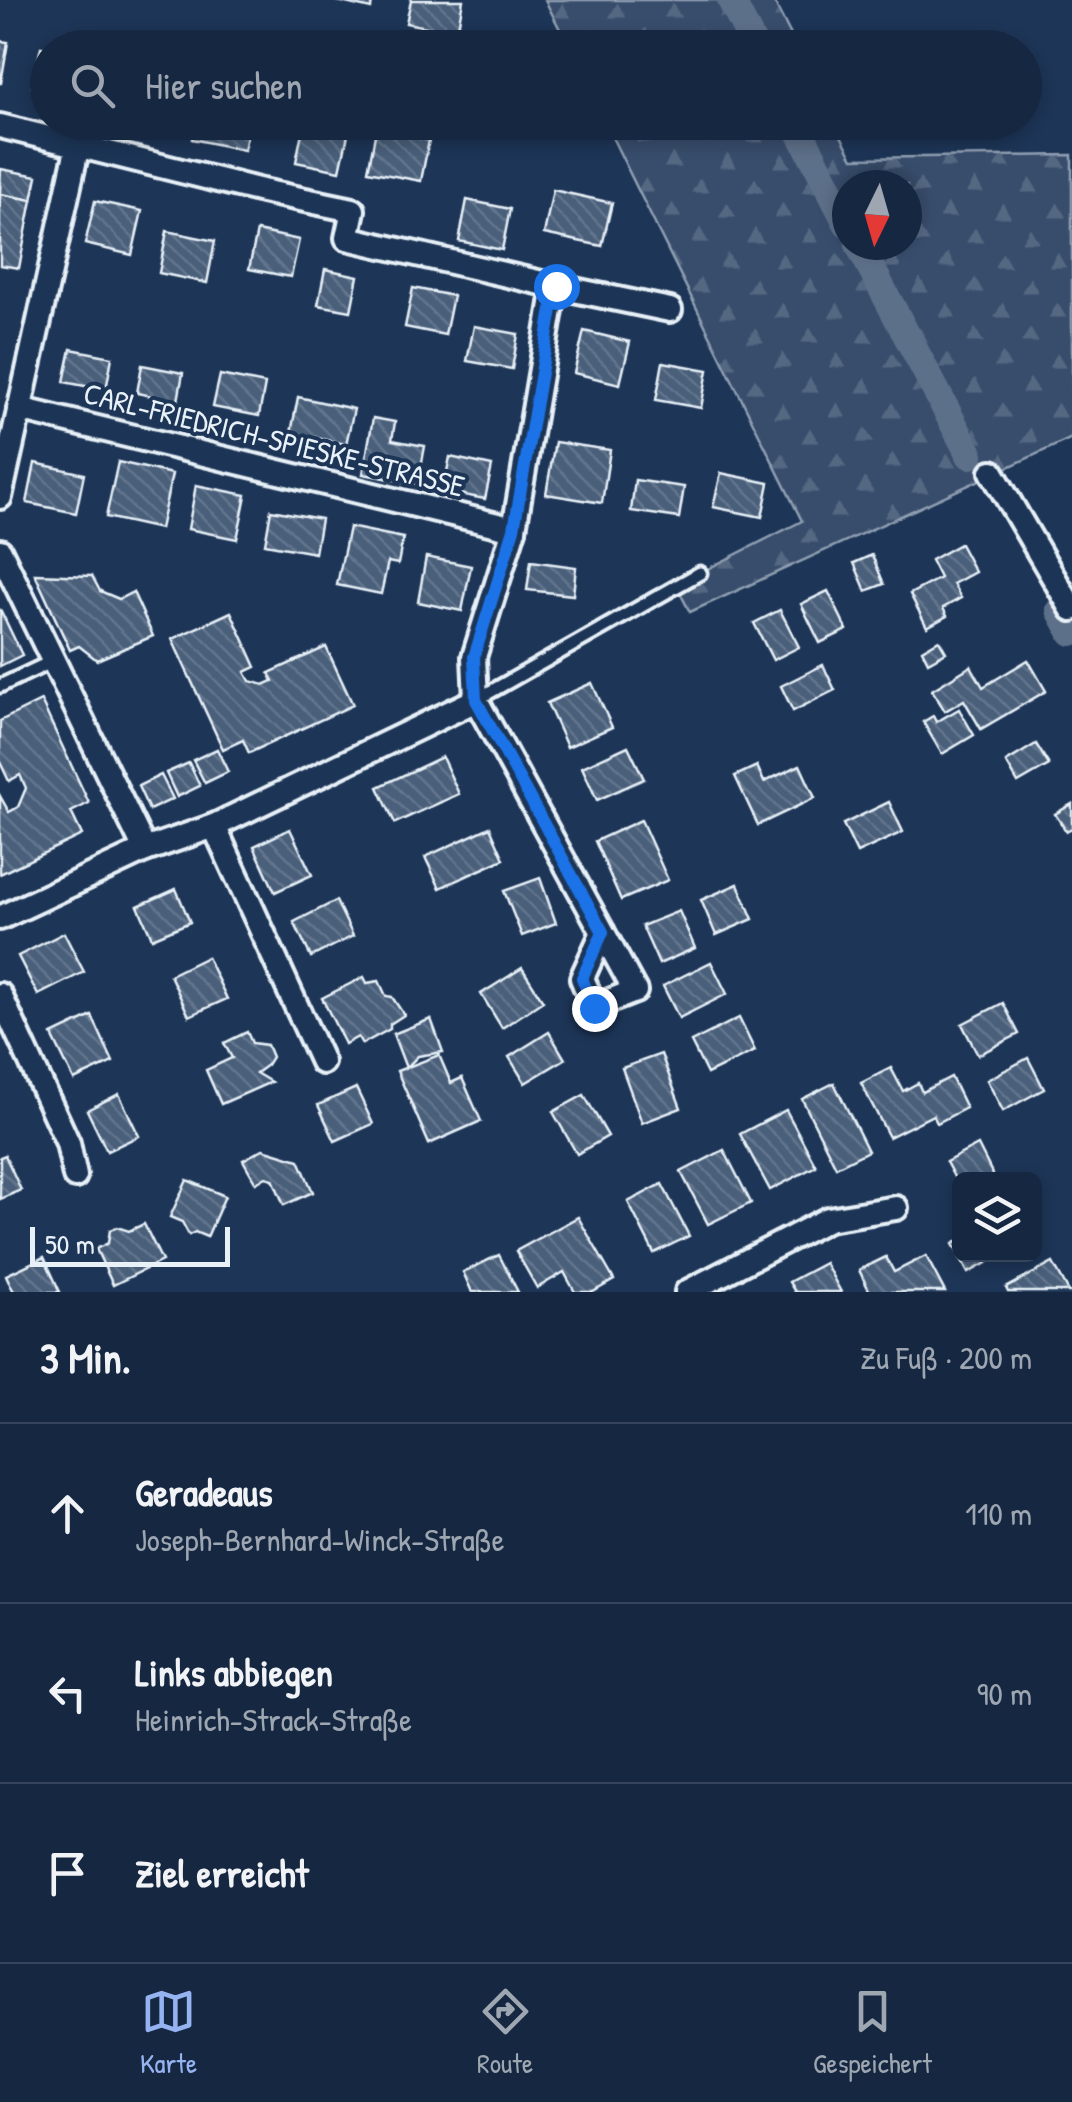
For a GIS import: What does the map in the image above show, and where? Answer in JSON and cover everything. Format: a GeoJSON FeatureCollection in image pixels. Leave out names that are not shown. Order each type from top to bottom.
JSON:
{"type":"FeatureCollection","features":[{"type":"Feature","properties":{"kind":"street"},"geometry":{"type":"LineString","coordinates":[[0,126],[30,133]]}},
{"type":"Feature","properties":{"kind":"street"},"geometry":{"type":"LineString","coordinates":[[57,140],[353,210],[347,238],[670,310]]}},
{"type":"Feature","properties":{"kind":"street"},"geometry":{"type":"LineString","coordinates":[[0,497],[78,145]]}},
{"type":"Feature","properties":{"kind":"street"},"geometry":{"type":"LineString","coordinates":[[556,286],[514,529],[474,657],[476,700],[603,932]]}},
{"type":"Feature","properties":{"kind":"street","name":"CARL-FRIEDRICH-SPIESKE-STRASSE"},"geometry":{"type":"LineString","coordinates":[[19,409],[514,529]]}},
{"type":"Feature","properties":{"kind":"street"},"geometry":{"type":"LineString","coordinates":[[992,472],[1072,609]]}},
{"type":"Feature","properties":{"kind":"street"},"geometry":{"type":"LineString","coordinates":[[0,551],[145,850]]}},
{"type":"Feature","properties":{"kind":"street"},"geometry":{"type":"LineString","coordinates":[[0,918],[145,850],[214,826],[476,700]]}},
{"type":"Feature","properties":{"kind":"street"},"geometry":{"type":"LineString","coordinates":[[214,826],[322,1062]]}},
{"type":"Feature","properties":{"kind":"street"},"geometry":{"type":"LineString","coordinates":[[0,996],[68,1143],[75,1176]]}},
{"type":"Feature","properties":{"kind":"street"},"geometry":{"type":"LineString","coordinates":[[687,1292],[828,1219],[896,1208]]}},
{"type":"Feature","properties":{"kind":"lane"},"geometry":{"type":"LineString","coordinates":[[476,700],[700,573]]}},
{"type":"Feature","properties":{"kind":"lane"},"geometry":{"type":"LineString","coordinates":[[0,686],[53,661]]}},
{"type":"Feature","properties":{"kind":"green space"},"geometry":{"type":"Polygon","coordinates":[[[545,0],[773,0],[788,30],[560,30],[545,0]]]}},
{"type":"Feature","properties":{"kind":"green space"},"geometry":{"type":"Polygon","coordinates":[[[613,140],[843,140],[853,158],[1072,155],[1072,438],[690,612],[676,585],[802,521],[613,140]]]}},
{"type":"Feature","properties":{"kind":"building"},"geometry":{"type":"Polygon","coordinates":[[[333,0],[372,0],[371,9],[333,0]]]}},
{"type":"Feature","properties":{"kind":"building"},"geometry":{"type":"Polygon","coordinates":[[[411,0],[463,0],[458,30],[406,23],[411,0]]]}},
{"type":"Feature","properties":{"kind":"building"},"geometry":{"type":"Polygon","coordinates":[[[0,41],[8,42],[1,83],[0,83],[0,41]]]}},
{"type":"Feature","properties":{"kind":"building"},"geometry":{"type":"Polygon","coordinates":[[[197,140],[246,140],[244,150],[197,140]]]}},
{"type":"Feature","properties":{"kind":"building"},"geometry":{"type":"Polygon","coordinates":[[[300,140],[347,140],[340,171],[296,162],[300,140]]]}},
{"type":"Feature","properties":{"kind":"building"},"geometry":{"type":"Polygon","coordinates":[[[374,140],[429,140],[421,181],[368,171],[374,140]]]}},
{"type":"Feature","properties":{"kind":"building"},"geometry":{"type":"Polygon","coordinates":[[[1,169],[37,176],[32,200],[0,194],[1,169]]]}},
{"type":"Feature","properties":{"kind":"building"},"geometry":{"type":"Polygon","coordinates":[[[553,190],[612,203],[602,246],[544,234],[553,190]]]}},
{"type":"Feature","properties":{"kind":"building"},"geometry":{"type":"Polygon","coordinates":[[[0,194],[32,200],[19,268],[0,265],[0,194]]]}},
{"type":"Feature","properties":{"kind":"building"},"geometry":{"type":"Polygon","coordinates":[[[467,200],[510,209],[502,250],[459,241],[467,200]]]}},
{"type":"Feature","properties":{"kind":"building"},"geometry":{"type":"Polygon","coordinates":[[[95,201],[142,211],[132,255],[85,244],[95,201]]]}},
{"type":"Feature","properties":{"kind":"building"},"geometry":{"type":"Polygon","coordinates":[[[167,231],[215,241],[207,283],[159,273],[167,231]]]}},
{"type":"Feature","properties":{"kind":"building"},"geometry":{"type":"Polygon","coordinates":[[[257,231],[299,240],[291,277],[249,269],[257,231]]]}},
{"type":"Feature","properties":{"kind":"building"},"geometry":{"type":"Polygon","coordinates":[[[325,269],[358,276],[351,311],[318,305],[325,269]]]}},
{"type":"Feature","properties":{"kind":"building"},"geometry":{"type":"Polygon","coordinates":[[[413,288],[453,296],[445,335],[405,327],[413,288]]]}},
{"type":"Feature","properties":{"kind":"building"},"geometry":{"type":"Polygon","coordinates":[[[474,326],[518,334],[512,369],[467,361],[474,326]]]}},
{"type":"Feature","properties":{"kind":"building"},"geometry":{"type":"Polygon","coordinates":[[[584,331],[630,342],[620,384],[574,373],[584,331]]]}},
{"type":"Feature","properties":{"kind":"building"},"geometry":{"type":"Polygon","coordinates":[[[71,349],[112,357],[106,390],[64,382],[71,349]]]}},
{"type":"Feature","properties":{"kind":"building"},"geometry":{"type":"Polygon","coordinates":[[[663,362],[708,370],[701,408],[656,400],[663,362]]]}},
{"type":"Feature","properties":{"kind":"building"},"geometry":{"type":"Polygon","coordinates":[[[142,365],[183,373],[178,401],[137,393],[142,365]]]}},
{"type":"Feature","properties":{"kind":"building"},"geometry":{"type":"Polygon","coordinates":[[[220,375],[265,384],[259,416],[213,407],[220,375]]]}},
{"type":"Feature","properties":{"kind":"building"},"geometry":{"type":"Polygon","coordinates":[[[298,397],[354,409],[346,444],[291,433],[298,397]]]}},
{"type":"Feature","properties":{"kind":"building"},"geometry":{"type":"Polygon","coordinates":[[[373,418],[395,422],[392,440],[425,446],[418,484],[363,474],[373,418]]]}},
{"type":"Feature","properties":{"kind":"building"},"geometry":{"type":"Polygon","coordinates":[[[555,442],[610,450],[602,503],[546,494],[555,442]]]}},
{"type":"Feature","properties":{"kind":"building"},"geometry":{"type":"Polygon","coordinates":[[[450,457],[492,466],[485,499],[443,491],[450,457]]]}},
{"type":"Feature","properties":{"kind":"building"},"geometry":{"type":"Polygon","coordinates":[[[118,462],[172,474],[160,529],[106,517],[118,462]]]}},
{"type":"Feature","properties":{"kind":"building"},"geometry":{"type":"Polygon","coordinates":[[[35,463],[84,474],[76,513],[27,503],[35,463]]]}},
{"type":"Feature","properties":{"kind":"building"},"geometry":{"type":"Polygon","coordinates":[[[721,473],[769,483],[762,517],[713,507],[721,473]]]}},
{"type":"Feature","properties":{"kind":"building"},"geometry":{"type":"Polygon","coordinates":[[[635,480],[684,487],[679,518],[631,511],[635,480]]]}},
{"type":"Feature","properties":{"kind":"building"},"geometry":{"type":"Polygon","coordinates":[[[196,485],[246,495],[237,539],[188,529],[196,485]]]}},
{"type":"Feature","properties":{"kind":"building"},"geometry":{"type":"Polygon","coordinates":[[[271,510],[321,519],[315,553],[265,544],[271,510]]]}},
{"type":"Feature","properties":{"kind":"building"},"geometry":{"type":"Polygon","coordinates":[[[349,527],[403,538],[398,564],[388,562],[381,594],[337,585],[349,527]]]}},
{"type":"Feature","properties":{"kind":"building"},"geometry":{"type":"Polygon","coordinates":[[[960,544],[975,572],[953,584],[961,598],[943,608],[947,616],[927,627],[910,594],[940,578],[931,560],[960,544]]]}},
{"type":"Feature","properties":{"kind":"building"},"geometry":{"type":"Polygon","coordinates":[[[872,555],[884,584],[866,591],[854,563],[872,555]]]}},
{"type":"Feature","properties":{"kind":"building"},"geometry":{"type":"Polygon","coordinates":[[[426,557],[471,566],[462,611],[418,602],[426,557]]]}},
{"type":"Feature","properties":{"kind":"building"},"geometry":{"type":"Polygon","coordinates":[[[531,561],[576,567],[573,595],[527,590],[531,561]]]}},
{"type":"Feature","properties":{"kind":"building"},"geometry":{"type":"Polygon","coordinates":[[[35,574],[92,576],[100,591],[119,599],[133,592],[153,636],[97,660],[79,646],[70,650],[35,574]]]}},
{"type":"Feature","properties":{"kind":"building"},"geometry":{"type":"Polygon","coordinates":[[[828,591],[847,630],[820,643],[801,604],[828,591]]]}},
{"type":"Feature","properties":{"kind":"building"},"geometry":{"type":"Polygon","coordinates":[[[0,609],[22,655],[0,666],[0,609]]]}},
{"type":"Feature","properties":{"kind":"building"},"geometry":{"type":"Polygon","coordinates":[[[780,610],[799,647],[773,660],[754,623],[780,610]]]}},
{"type":"Feature","properties":{"kind":"building"},"geometry":{"type":"Polygon","coordinates":[[[231,612],[256,667],[245,672],[250,681],[264,685],[273,681],[269,673],[326,647],[353,705],[249,753],[243,740],[223,749],[172,639],[231,612]]]}},
{"type":"Feature","properties":{"kind":"building"},"geometry":{"type":"Polygon","coordinates":[[[939,640],[946,652],[928,662],[922,650],[939,640]]]}},
{"type":"Feature","properties":{"kind":"building"},"geometry":{"type":"Polygon","coordinates":[[[1028,660],[1046,691],[981,729],[964,700],[945,711],[932,690],[971,666],[983,687],[1028,660]]]}},
{"type":"Feature","properties":{"kind":"building"},"geometry":{"type":"Polygon","coordinates":[[[823,665],[835,690],[793,711],[781,686],[823,665]]]}},
{"type":"Feature","properties":{"kind":"building"},"geometry":{"type":"Polygon","coordinates":[[[592,683],[612,727],[567,747],[547,703],[592,683]]]}},
{"type":"Feature","properties":{"kind":"building"},"geometry":{"type":"Polygon","coordinates":[[[41,701],[89,803],[71,812],[82,835],[0,874],[0,796],[9,812],[18,807],[26,788],[20,775],[9,781],[0,762],[0,721],[41,701]]]}},
{"type":"Feature","properties":{"kind":"building"},"geometry":{"type":"Polygon","coordinates":[[[959,709],[974,735],[942,754],[923,722],[933,716],[936,722],[959,709]]]}},
{"type":"Feature","properties":{"kind":"building"},"geometry":{"type":"Polygon","coordinates":[[[1036,744],[1049,765],[1018,783],[1006,762],[1036,744]]]}},
{"type":"Feature","properties":{"kind":"building"},"geometry":{"type":"Polygon","coordinates":[[[628,746],[644,779],[597,800],[582,767],[628,746]]]}},
{"type":"Feature","properties":{"kind":"building"},"geometry":{"type":"Polygon","coordinates":[[[217,749],[228,772],[205,783],[193,760],[217,749]]]}},
{"type":"Feature","properties":{"kind":"building"},"geometry":{"type":"Polygon","coordinates":[[[442,757],[459,794],[395,823],[378,787],[442,757]]]}},
{"type":"Feature","properties":{"kind":"building"},"geometry":{"type":"Polygon","coordinates":[[[189,763],[200,786],[177,797],[166,773],[189,763]]]}},
{"type":"Feature","properties":{"kind":"building"},"geometry":{"type":"Polygon","coordinates":[[[800,765],[815,798],[758,825],[735,776],[757,766],[764,782],[800,765]]]}},
{"type":"Feature","properties":{"kind":"building"},"geometry":{"type":"Polygon","coordinates":[[[161,775],[173,799],[149,810],[138,786],[161,775]]]}},
{"type":"Feature","properties":{"kind":"building"},"geometry":{"type":"Polygon","coordinates":[[[889,802],[903,832],[857,853],[843,824],[889,802]]]}},
{"type":"Feature","properties":{"kind":"building"},"geometry":{"type":"Polygon","coordinates":[[[1072,804],[1072,828],[1066,831],[1055,814],[1072,804]]]}},
{"type":"Feature","properties":{"kind":"building"},"geometry":{"type":"Polygon","coordinates":[[[641,820],[668,880],[621,900],[595,841],[641,820]]]}},
{"type":"Feature","properties":{"kind":"building"},"geometry":{"type":"Polygon","coordinates":[[[490,827],[504,859],[440,888],[425,857],[490,827]]]}},
{"type":"Feature","properties":{"kind":"building"},"geometry":{"type":"Polygon","coordinates":[[[290,829],[312,875],[275,892],[254,846],[290,829]]]}},
{"type":"Feature","properties":{"kind":"building"},"geometry":{"type":"Polygon","coordinates":[[[540,878],[556,923],[522,936],[504,891],[540,878]]]}},
{"type":"Feature","properties":{"kind":"building"},"geometry":{"type":"Polygon","coordinates":[[[738,884],[753,919],[716,935],[701,900],[738,884]]]}},
{"type":"Feature","properties":{"kind":"building"},"geometry":{"type":"Polygon","coordinates":[[[176,889],[190,922],[152,938],[138,906],[176,889]]]}},
{"type":"Feature","properties":{"kind":"building"},"geometry":{"type":"Polygon","coordinates":[[[336,901],[353,936],[311,957],[294,922],[336,901]]]}},
{"type":"Feature","properties":{"kind":"building"},"geometry":{"type":"Polygon","coordinates":[[[679,911],[695,948],[659,964],[642,926],[679,911]]]}},
{"type":"Feature","properties":{"kind":"building"},"geometry":{"type":"Polygon","coordinates":[[[64,933],[84,972],[38,995],[18,956],[64,933]]]}},
{"type":"Feature","properties":{"kind":"building"},"geometry":{"type":"Polygon","coordinates":[[[207,957],[227,999],[189,1016],[170,975],[207,957]]]}},
{"type":"Feature","properties":{"kind":"building"},"geometry":{"type":"Polygon","coordinates":[[[711,962],[727,994],[679,1018],[663,986],[711,962]]]}},
{"type":"Feature","properties":{"kind":"building"},"geometry":{"type":"Polygon","coordinates":[[[522,968],[543,1001],[502,1028],[481,994],[522,968]]]}},
{"type":"Feature","properties":{"kind":"building"},"geometry":{"type":"Polygon","coordinates":[[[364,977],[367,983],[379,981],[386,996],[392,997],[404,1015],[390,1024],[390,1029],[362,1044],[358,1037],[345,1044],[322,998],[364,977]]]}},
{"type":"Feature","properties":{"kind":"building"},"geometry":{"type":"Polygon","coordinates":[[[1003,1003],[1019,1034],[978,1055],[962,1024],[1003,1003]]]}},
{"type":"Feature","properties":{"kind":"building"},"geometry":{"type":"Polygon","coordinates":[[[92,1016],[113,1062],[74,1080],[52,1035],[92,1016]]]}},
{"type":"Feature","properties":{"kind":"building"},"geometry":{"type":"Polygon","coordinates":[[[739,1018],[755,1051],[707,1074],[691,1042],[739,1018]]]}},
{"type":"Feature","properties":{"kind":"building"},"geometry":{"type":"Polygon","coordinates":[[[431,1019],[443,1052],[418,1056],[406,1068],[393,1034],[431,1019]]]}},
{"type":"Feature","properties":{"kind":"building"},"geometry":{"type":"Polygon","coordinates":[[[247,1032],[252,1043],[267,1045],[272,1057],[256,1073],[271,1082],[221,1104],[206,1070],[232,1058],[224,1043],[247,1032]]]}},
{"type":"Feature","properties":{"kind":"building"},"geometry":{"type":"Polygon","coordinates":[[[549,1032],[565,1059],[525,1083],[509,1057],[549,1032]]]}},
{"type":"Feature","properties":{"kind":"building"},"geometry":{"type":"Polygon","coordinates":[[[661,1054],[681,1108],[642,1123],[622,1068],[661,1054]]]}},
{"type":"Feature","properties":{"kind":"building"},"geometry":{"type":"Polygon","coordinates":[[[439,1055],[451,1083],[462,1078],[481,1121],[429,1144],[397,1071],[439,1055]]]}},
{"type":"Feature","properties":{"kind":"building"},"geometry":{"type":"Polygon","coordinates":[[[1028,1058],[1044,1089],[1003,1111],[987,1080],[1028,1058]]]}},
{"type":"Feature","properties":{"kind":"building"},"geometry":{"type":"Polygon","coordinates":[[[891,1068],[903,1091],[918,1083],[922,1092],[951,1077],[966,1108],[937,1123],[933,1115],[889,1137],[861,1083],[891,1068]]]}},
{"type":"Feature","properties":{"kind":"building"},"geometry":{"type":"Polygon","coordinates":[[[834,1083],[868,1151],[836,1167],[802,1099],[834,1083]]]}},
{"type":"Feature","properties":{"kind":"building"},"geometry":{"type":"Polygon","coordinates":[[[356,1088],[373,1124],[335,1141],[318,1105],[356,1088]]]}},
{"type":"Feature","properties":{"kind":"building"},"geometry":{"type":"Polygon","coordinates":[[[119,1094],[139,1136],[107,1151],[87,1110],[119,1094]]]}},
{"type":"Feature","properties":{"kind":"building"},"geometry":{"type":"Polygon","coordinates":[[[584,1095],[608,1136],[577,1154],[553,1112],[584,1095]]]}},
{"type":"Feature","properties":{"kind":"building"},"geometry":{"type":"Polygon","coordinates":[[[786,1110],[816,1166],[770,1190],[740,1134],[786,1110]]]}},
{"type":"Feature","properties":{"kind":"building"},"geometry":{"type":"Polygon","coordinates":[[[978,1145],[992,1172],[952,1173],[946,1162],[978,1145]]]}},
{"type":"Feature","properties":{"kind":"building"},"geometry":{"type":"Polygon","coordinates":[[[263,1149],[299,1160],[313,1192],[284,1205],[273,1179],[266,1177],[256,1183],[243,1160],[263,1149]]]}},
{"type":"Feature","properties":{"kind":"building"},"geometry":{"type":"Polygon","coordinates":[[[724,1150],[751,1203],[708,1224],[681,1172],[724,1150]]]}},
{"type":"Feature","properties":{"kind":"building"},"geometry":{"type":"Polygon","coordinates":[[[5,1155],[21,1190],[0,1199],[0,1157],[5,1155]]]}},
{"type":"Feature","properties":{"kind":"building"},"geometry":{"type":"Polygon","coordinates":[[[187,1180],[225,1196],[207,1237],[195,1232],[189,1235],[182,1222],[170,1217],[187,1180]]]}},
{"type":"Feature","properties":{"kind":"building"},"geometry":{"type":"Polygon","coordinates":[[[662,1184],[689,1236],[654,1253],[628,1202],[662,1184]]]}},
{"type":"Feature","properties":{"kind":"building"},"geometry":{"type":"Polygon","coordinates":[[[578,1217],[614,1280],[593,1292],[575,1292],[564,1272],[537,1288],[516,1251],[578,1217]]]}},
{"type":"Feature","properties":{"kind":"building"},"geometry":{"type":"Polygon","coordinates":[[[144,1224],[162,1261],[113,1285],[96,1249],[108,1243],[110,1230],[117,1227],[129,1231],[144,1224]]]}},
{"type":"Feature","properties":{"kind":"building"},"geometry":{"type":"Polygon","coordinates":[[[499,1255],[518,1292],[472,1292],[463,1272],[499,1255]]]}},
{"type":"Feature","properties":{"kind":"building"},"geometry":{"type":"Polygon","coordinates":[[[926,1256],[945,1292],[870,1292],[859,1270],[886,1257],[894,1272],[926,1256]]]}},
{"type":"Feature","properties":{"kind":"building"},"geometry":{"type":"Polygon","coordinates":[[[44,1257],[60,1292],[14,1292],[6,1275],[44,1257]]]}},
{"type":"Feature","properties":{"kind":"building"},"geometry":{"type":"Polygon","coordinates":[[[962,1262],[988,1262],[968,1273],[962,1262]]]}},
{"type":"Feature","properties":{"kind":"building"},"geometry":{"type":"Polygon","coordinates":[[[825,1263],[841,1292],[795,1292],[789,1282],[825,1263]]]}},
{"type":"Feature","properties":{"kind":"building"},"geometry":{"type":"Polygon","coordinates":[[[1053,1263],[1069,1292],[1008,1292],[1006,1288],[1053,1263]]]}},
{"type":"Feature","properties":{"kind":"waterway"},"geometry":{"type":"LineString","coordinates":[[731,0],[746,30]]}},
{"type":"Feature","properties":{"kind":"waterway"},"geometry":{"type":"LineString","coordinates":[[804,140],[832,194]]}},
{"type":"Feature","properties":{"kind":"waterway"},"geometry":{"type":"LineString","coordinates":[[867,260],[970,455]]}},
{"type":"Feature","properties":{"kind":"waterway"},"geometry":{"type":"LineString","coordinates":[[1060,610],[1072,632]]}},
{"type":"Feature","properties":{"kind":"route"},"geometry":{"type":"LineString","coordinates":[[556,286],[514,529],[474,657],[476,700],[603,932],[582,978],[594,1008]]}}]}
